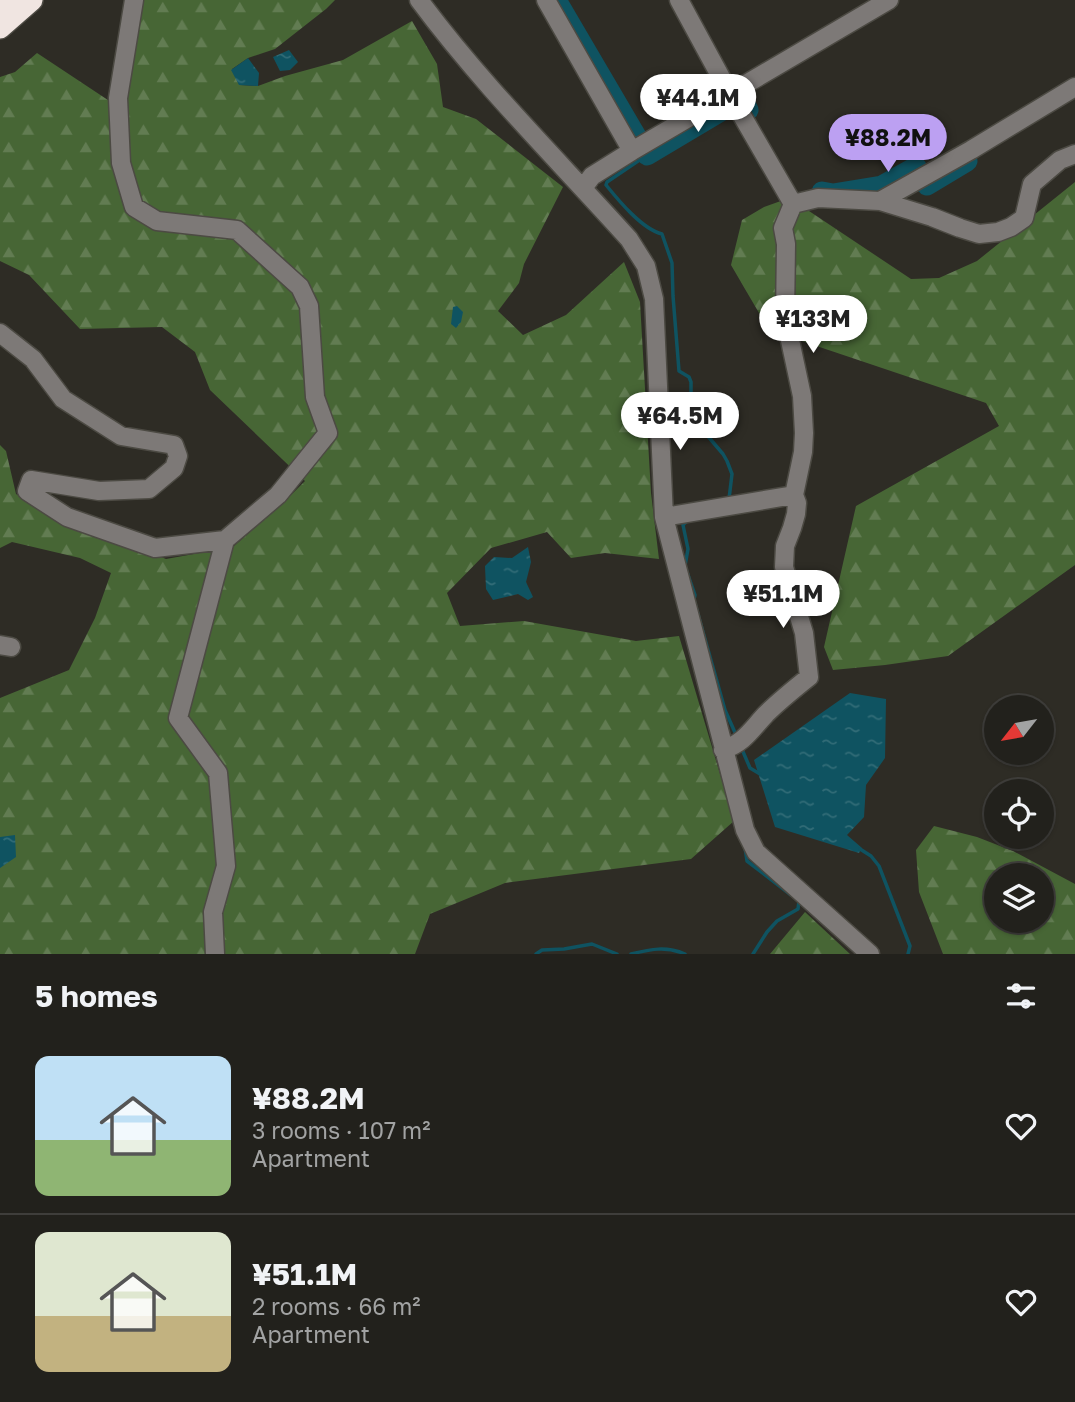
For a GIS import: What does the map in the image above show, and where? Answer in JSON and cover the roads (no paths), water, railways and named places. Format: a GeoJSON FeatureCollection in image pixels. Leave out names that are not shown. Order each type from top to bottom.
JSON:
{"type":"FeatureCollection","features":[{"type":"Feature","properties":{"kind":"highway"},"geometry":{"type":"LineString","coordinates":[[0,7],[9,0]]}},
{"type":"Feature","properties":{"kind":"highway"},"geometry":{"type":"LineString","coordinates":[[0,28],[32,0]]}},
{"type":"Feature","properties":{"kind":"street"},"geometry":{"type":"LineString","coordinates":[[0,333],[33,359],[63,399],[121,436],[174,444],[178,456],[174,468],[149,489],[99,491],[31,480],[27,491],[68,517],[155,548],[225,540],[278,495],[328,433],[315,397],[309,306],[300,288],[237,230],[158,221],[134,206],[121,163],[118,97],[134,0]]}},
{"type":"Feature","properties":{"kind":"street"},"geometry":{"type":"LineString","coordinates":[[419,0],[471,66],[629,239],[646,266],[654,299],[664,517],[745,831],[756,852],[870,954]]}},
{"type":"Feature","properties":{"kind":"street"},"geometry":{"type":"LineString","coordinates":[[546,0],[637,147]]}},
{"type":"Feature","properties":{"kind":"street"},"geometry":{"type":"LineString","coordinates":[[679,0],[793,204]]}},
{"type":"Feature","properties":{"kind":"street"},"geometry":{"type":"LineString","coordinates":[[583,188],[592,176],[637,147],[732,99],[883,1]]}},
{"type":"Feature","properties":{"kind":"street"},"geometry":{"type":"LineString","coordinates":[[880,201],[1075,87]]}},
{"type":"Feature","properties":{"kind":"street"},"geometry":{"type":"LineString","coordinates":[[793,204],[818,198],[880,201],[979,234],[998,232],[1024,218],[1032,184],[1060,160],[1075,154]]}},
{"type":"Feature","properties":{"kind":"street"},"geometry":{"type":"LineString","coordinates":[[723,750],[742,742],[767,713],[809,677],[804,633],[784,567],[785,546],[796,514],[797,503],[794,495],[804,433],[802,396],[785,317],[786,244],[783,228],[793,204]]}},
{"type":"Feature","properties":{"kind":"street"},"geometry":{"type":"LineString","coordinates":[[664,517],[794,495]]}},
{"type":"Feature","properties":{"kind":"street"},"geometry":{"type":"LineString","coordinates":[[215,954],[213,912],[226,866],[218,773],[178,718],[225,540]]}},
{"type":"Feature","properties":{"kind":"water"},"geometry":{"type":"Polygon","coordinates":[[[289,50],[298,62],[290,70],[280,71],[273,57],[289,50]]]}},
{"type":"Feature","properties":{"kind":"water"},"geometry":{"type":"Polygon","coordinates":[[[248,58],[259,73],[258,86],[239,85],[231,70],[248,58]]]}},
{"type":"Feature","properties":{"kind":"water"},"geometry":{"type":"Polygon","coordinates":[[[457,306],[463,312],[461,322],[456,328],[451,324],[453,307],[457,306]]]}},
{"type":"Feature","properties":{"kind":"water"},"geometry":{"type":"Polygon","coordinates":[[[528,547],[531,562],[526,582],[533,597],[528,600],[518,594],[493,600],[486,589],[485,566],[494,557],[512,558],[528,547]]]}},
{"type":"Feature","properties":{"kind":"water"},"geometry":{"type":"Polygon","coordinates":[[[850,693],[886,699],[885,758],[866,785],[864,817],[847,835],[862,848],[859,853],[775,827],[754,760],[850,693]]]}},
{"type":"Feature","properties":{"kind":"water"},"geometry":{"type":"Polygon","coordinates":[[[15,835],[16,857],[0,868],[0,837],[15,835]]]}},
{"type":"Feature","properties":{"kind":"waterway"},"geometry":{"type":"LineString","coordinates":[[556,0],[647,155],[741,99],[748,110]]}},
{"type":"Feature","properties":{"kind":"waterway"},"geometry":{"type":"LineString","coordinates":[[647,155],[606,185],[639,221],[662,234],[672,263],[679,371],[689,377],[691,382],[691,399],[700,427],[727,461],[732,474],[729,499]]}},
{"type":"Feature","properties":{"kind":"waterway"},"geometry":{"type":"LineString","coordinates":[[822,192],[833,194],[882,186],[916,167],[927,185],[967,161]]}},
{"type":"Feature","properties":{"kind":"waterway"},"geometry":{"type":"LineString","coordinates":[[687,521],[683,525],[688,549],[685,566],[725,710],[737,737]]}},
{"type":"Feature","properties":{"kind":"waterway"},"geometry":{"type":"LineString","coordinates":[[741,747],[750,768],[760,774]]}},
{"type":"Feature","properties":{"kind":"waterway"},"geometry":{"type":"LineString","coordinates":[[745,848],[747,861],[791,895]]}},
{"type":"Feature","properties":{"kind":"waterway"},"geometry":{"type":"LineString","coordinates":[[860,849],[871,856],[879,866],[910,946],[908,954]]}},
{"type":"Feature","properties":{"kind":"waterway"},"geometry":{"type":"LineString","coordinates":[[753,954],[777,921],[798,909],[798,900]]}},
{"type":"Feature","properties":{"kind":"waterway"},"geometry":{"type":"LineString","coordinates":[[536,954],[542,950],[592,944],[617,954]]}},
{"type":"Feature","properties":{"kind":"waterway"},"geometry":{"type":"LineString","coordinates":[[631,954],[658,949],[685,954]]}}]}
